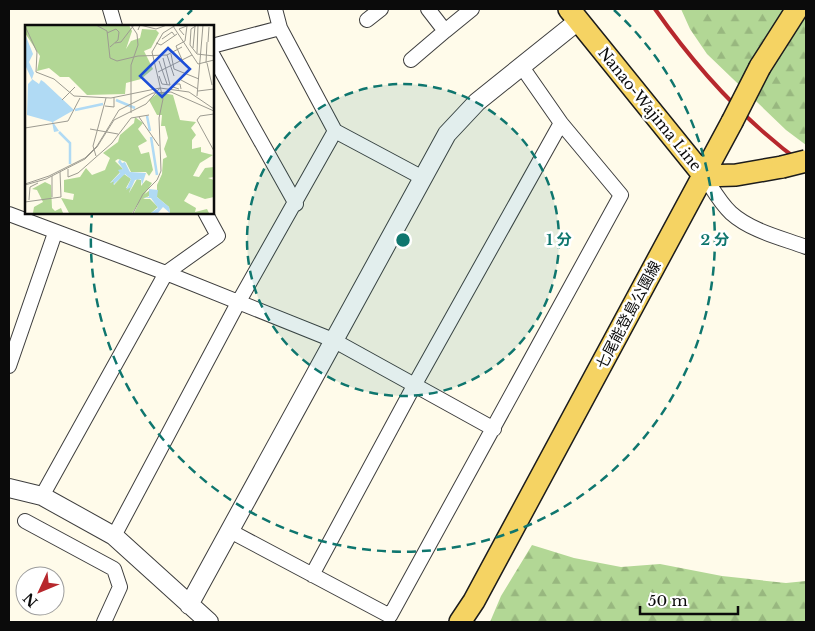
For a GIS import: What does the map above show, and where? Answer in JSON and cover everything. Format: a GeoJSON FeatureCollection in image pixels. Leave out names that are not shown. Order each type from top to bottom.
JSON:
{"type":"FeatureCollection","features":[{"type":"Feature","properties":{"kind":"main road","name":"七尾能登島公園線"},"geometry":{"type":"LineString","coordinates":[[460,622],[474,601],[547,468],[680,216],[704,176],[760,67],[798,9]]}},
{"type":"Feature","properties":{"kind":"main road","name":"Nanao-Wajima Line"},"geometry":{"type":"LineString","coordinates":[[573,15],[704,176],[736,175],[806,161]]}},
{"type":"Feature","properties":{"kind":"street"},"geometry":{"type":"LineString","coordinates":[[110,9],[115,25]]}},
{"type":"Feature","properties":{"kind":"street"},"geometry":{"type":"LineString","coordinates":[[275,9],[280,28],[335,131],[423,178]]}},
{"type":"Feature","properties":{"kind":"street"},"geometry":{"type":"LineString","coordinates":[[367,20],[381,9]]}},
{"type":"Feature","properties":{"kind":"street"},"geometry":{"type":"LineString","coordinates":[[428,9],[444,31]]}},
{"type":"Feature","properties":{"kind":"street"},"geometry":{"type":"LineString","coordinates":[[411,60],[472,9]]}},
{"type":"Feature","properties":{"kind":"street"},"geometry":{"type":"LineString","coordinates":[[189,605],[447,134],[477,102],[522,67],[573,15]]}},
{"type":"Feature","properties":{"kind":"street"},"geometry":{"type":"LineString","coordinates":[[214,45],[280,28]]}},
{"type":"Feature","properties":{"kind":"street"},"geometry":{"type":"LineString","coordinates":[[214,58],[296,204]]}},
{"type":"Feature","properties":{"kind":"street"},"geometry":{"type":"LineString","coordinates":[[230,531],[390,616],[494,429],[620,195],[561,122],[522,67]]}},
{"type":"Feature","properties":{"kind":"street"},"geometry":{"type":"LineString","coordinates":[[312,575],[415,384],[561,122]]}},
{"type":"Feature","properties":{"kind":"street"},"geometry":{"type":"LineString","coordinates":[[114,536],[238,303],[296,204],[335,131]]}},
{"type":"Feature","properties":{"kind":"street"},"geometry":{"type":"LineString","coordinates":[[704,176],[736,218],[806,248]]}},
{"type":"Feature","properties":{"kind":"street"},"geometry":{"type":"LineString","coordinates":[[9,214],[55,233],[166,273],[333,340],[494,429]]}},
{"type":"Feature","properties":{"kind":"street"},"geometry":{"type":"LineString","coordinates":[[42,496],[166,273],[218,236],[206,214]]}},
{"type":"Feature","properties":{"kind":"street"},"geometry":{"type":"LineString","coordinates":[[9,366],[55,233]]}},
{"type":"Feature","properties":{"kind":"street"},"geometry":{"type":"LineString","coordinates":[[9,488],[42,496],[114,536],[209,622]]}},
{"type":"Feature","properties":{"kind":"street"},"geometry":{"type":"LineString","coordinates":[[25,521],[114,569],[120,587],[104,622]]}},
{"type":"Feature","properties":{"kind":"green space"},"geometry":{"type":"Polygon","coordinates":[[[681,9],[806,9],[806,145],[786,130],[707,54],[690,29],[681,9]]]}},
{"type":"Feature","properties":{"kind":"green space"},"geometry":{"type":"Polygon","coordinates":[[[532,545],[574,558],[621,567],[660,564],[722,576],[786,583],[806,581],[806,622],[490,622],[501,596],[532,545]]]}},
{"type":"Feature","properties":{"kind":"railway"},"geometry":{"type":"LineString","coordinates":[[655,9],[705,74],[724,94],[763,132],[806,166]]}}]}
